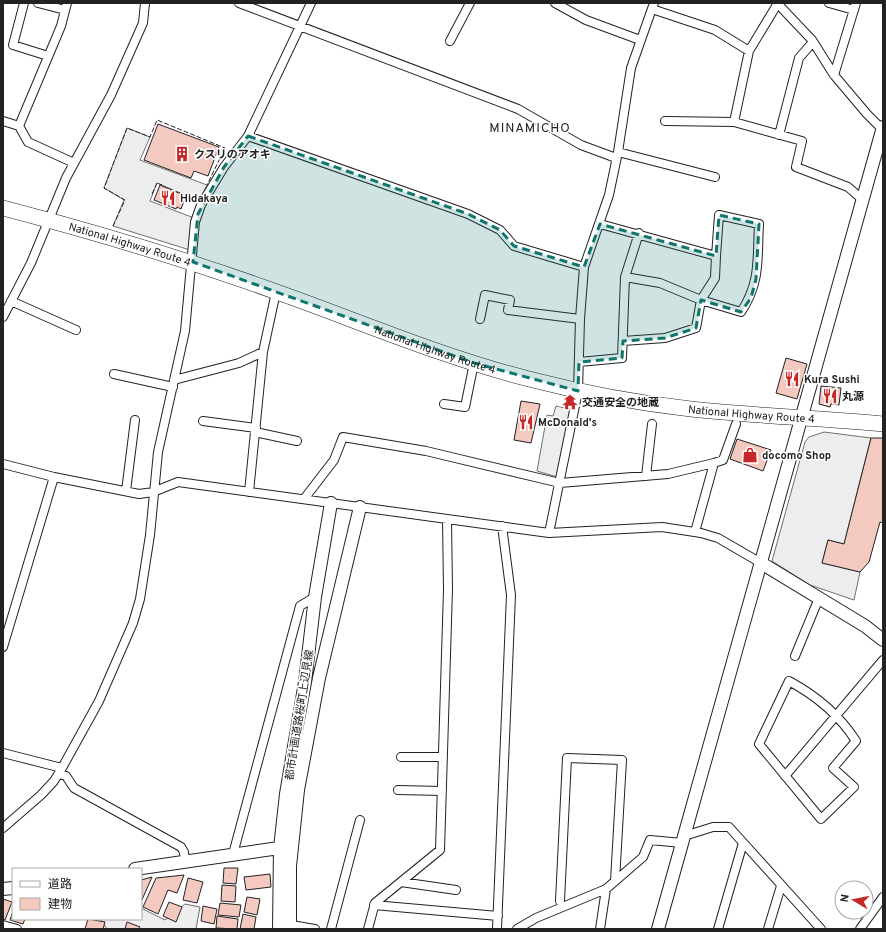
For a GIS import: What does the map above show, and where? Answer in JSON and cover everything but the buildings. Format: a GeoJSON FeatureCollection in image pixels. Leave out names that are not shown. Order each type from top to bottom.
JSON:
{"type":"FeatureCollection","features":[{"type":"Feature","properties":{"kind":"highway","name":"National Highway Route 4"},"geometry":{"type":"LineString","coordinates":[[3,208],[125,241],[193,262],[474,363],[578,391],[622,400],[685,408],[883,424]]}},
{"type":"Feature","properties":{"kind":"street"},"geometry":{"type":"LineString","coordinates":[[24,3],[13,44],[48,56]]}},
{"type":"Feature","properties":{"kind":"street"},"geometry":{"type":"LineString","coordinates":[[19,126],[61,26],[66,6],[38,3]]}},
{"type":"Feature","properties":{"kind":"street"},"geometry":{"type":"LineString","coordinates":[[3,317],[31,263],[66,178],[111,95],[134,45],[143,23],[145,3]]}},
{"type":"Feature","properties":{"kind":"street"},"geometry":{"type":"LineString","coordinates":[[239,3],[518,109],[581,145],[617,155],[716,177]]}},
{"type":"Feature","properties":{"kind":"street"},"geometry":{"type":"LineString","coordinates":[[3,828],[41,796],[60,771],[76,746],[102,694],[133,623],[140,599],[150,535],[158,452],[185,332],[193,262],[194,232],[201,205],[224,167],[248,136],[311,3]]}},
{"type":"Feature","properties":{"kind":"street"},"geometry":{"type":"LineString","coordinates":[[450,41],[470,3]]}},
{"type":"Feature","properties":{"kind":"street"},"geometry":{"type":"LineString","coordinates":[[555,3],[586,20],[640,40]]}},
{"type":"Feature","properties":{"kind":"street"},"geometry":{"type":"LineString","coordinates":[[658,929],[883,128],[867,114],[834,75],[813,42],[777,3],[749,51],[734,122]]}},
{"type":"Feature","properties":{"kind":"street"},"geometry":{"type":"LineString","coordinates":[[829,3],[855,7],[834,75]]}},
{"type":"Feature","properties":{"kind":"street"},"geometry":{"type":"LineString","coordinates":[[549,533],[578,391],[580,319],[584,267],[609,195],[631,68],[653,6],[715,30],[749,51]]}},
{"type":"Feature","properties":{"kind":"street"},"geometry":{"type":"LineString","coordinates":[[779,135],[799,58],[813,42]]}},
{"type":"Feature","properties":{"kind":"street"},"geometry":{"type":"LineString","coordinates":[[3,121],[19,126],[28,142],[74,163]]}},
{"type":"Feature","properties":{"kind":"street"},"geometry":{"type":"LineString","coordinates":[[665,121],[734,122],[802,141],[796,167],[848,187],[862,200]]}},
{"type":"Feature","properties":{"kind":"street"},"geometry":{"type":"LineString","coordinates":[[248,136],[468,214],[500,230],[514,246],[584,267]]}},
{"type":"Feature","properties":{"kind":"street"},"geometry":{"type":"LineString","coordinates":[[623,342],[665,338],[696,328],[701,300],[715,278],[719,215],[759,224],[756,279],[751,298],[741,312],[701,300],[660,283],[624,277]]}},
{"type":"Feature","properties":{"kind":"street"},"geometry":{"type":"LineString","coordinates":[[600,224],[639,233],[716,256]]}},
{"type":"Feature","properties":{"kind":"street"},"geometry":{"type":"LineString","coordinates":[[579,362],[622,358],[624,277],[639,233]]}},
{"type":"Feature","properties":{"kind":"street"},"geometry":{"type":"LineString","coordinates":[[250,492],[263,352],[276,292]]}},
{"type":"Feature","properties":{"kind":"street"},"geometry":{"type":"LineString","coordinates":[[480,319],[485,295],[510,300],[508,310],[580,319]]}},
{"type":"Feature","properties":{"kind":"street"},"geometry":{"type":"LineString","coordinates":[[11,301],[76,330]]}},
{"type":"Feature","properties":{"kind":"street"},"geometry":{"type":"LineString","coordinates":[[114,374],[173,383],[239,363],[263,352]]}},
{"type":"Feature","properties":{"kind":"street"},"geometry":{"type":"LineString","coordinates":[[444,404],[465,407],[474,363]]}},
{"type":"Feature","properties":{"kind":"street"},"geometry":{"type":"LineString","coordinates":[[126,491],[135,420]]}},
{"type":"Feature","properties":{"kind":"street"},"geometry":{"type":"LineString","coordinates":[[203,421],[255,430],[297,441]]}},
{"type":"Feature","properties":{"kind":"street"},"geometry":{"type":"LineString","coordinates":[[646,476],[652,424]]}},
{"type":"Feature","properties":{"kind":"street"},"geometry":{"type":"LineString","coordinates":[[304,499],[334,460],[343,437],[426,451],[560,483],[668,474],[723,460],[736,424]]}},
{"type":"Feature","properties":{"kind":"street"},"geometry":{"type":"LineString","coordinates":[[695,532],[714,463]]}},
{"type":"Feature","properties":{"kind":"street"},"geometry":{"type":"LineString","coordinates":[[3,464],[54,477],[139,494],[154,492],[178,482],[549,533],[662,527],[695,532],[718,538],[865,626],[883,640]]}},
{"type":"Feature","properties":{"kind":"street"},"geometry":{"type":"LineString","coordinates":[[3,647],[54,477]]}},
{"type":"Feature","properties":{"kind":"street","name":"都市計画道路桜町上辺見線"},"geometry":{"type":"LineString","coordinates":[[284,926],[286,794],[311,637],[315,597],[331,503]]}},
{"type":"Feature","properties":{"kind":"street","name":"都市計画道路桜町上辺見線"},"geometry":{"type":"LineString","coordinates":[[286,847],[319,678],[360,507]]}},
{"type":"Feature","properties":{"kind":"street"},"geometry":{"type":"LineString","coordinates":[[368,929],[375,903],[440,850],[448,588],[446,520]]}},
{"type":"Feature","properties":{"kind":"street"},"geometry":{"type":"LineString","coordinates":[[497,929],[511,595],[502,526]]}},
{"type":"Feature","properties":{"kind":"street"},"geometry":{"type":"LineString","coordinates":[[234,854],[300,606],[315,597]]}},
{"type":"Feature","properties":{"kind":"street"},"geometry":{"type":"LineString","coordinates":[[795,656],[819,598]]}},
{"type":"Feature","properties":{"kind":"street"},"geometry":{"type":"LineString","coordinates":[[785,776],[883,660]]}},
{"type":"Feature","properties":{"kind":"street"},"geometry":{"type":"LineString","coordinates":[[789,681],[836,715],[847,727],[856,741],[833,768],[854,787],[821,818],[759,744],[789,681]]}},
{"type":"Feature","properties":{"kind":"street"},"geometry":{"type":"LineString","coordinates":[[3,753],[60,771],[66,776],[74,788],[181,847],[184,852],[185,861]]}},
{"type":"Feature","properties":{"kind":"street"},"geometry":{"type":"LineString","coordinates":[[401,757],[443,757]]}},
{"type":"Feature","properties":{"kind":"street"},"geometry":{"type":"LineString","coordinates":[[560,901],[567,758],[622,760],[615,881]]}},
{"type":"Feature","properties":{"kind":"street"},"geometry":{"type":"LineString","coordinates":[[398,790],[442,791]]}},
{"type":"Feature","properties":{"kind":"street"},"geometry":{"type":"LineString","coordinates":[[331,929],[360,820]]}},
{"type":"Feature","properties":{"kind":"street"},"geometry":{"type":"LineString","coordinates":[[517,929],[536,918],[606,889],[642,857],[650,840],[683,839],[713,827],[729,827],[821,929]]}},
{"type":"Feature","properties":{"kind":"street"},"geometry":{"type":"LineString","coordinates":[[718,929],[743,843]]}},
{"type":"Feature","properties":{"kind":"street"},"geometry":{"type":"LineString","coordinates":[[141,868],[286,847]]}},
{"type":"Feature","properties":{"kind":"street"},"geometry":{"type":"LineString","coordinates":[[400,882],[456,890]]}},
{"type":"Feature","properties":{"kind":"street"},"geometry":{"type":"LineString","coordinates":[[768,929],[781,886]]}},
{"type":"Feature","properties":{"kind":"street"},"geometry":{"type":"LineString","coordinates":[[600,929],[606,889]]}},
{"type":"Feature","properties":{"kind":"street"},"geometry":{"type":"LineString","coordinates":[[860,929],[883,896]]}},
{"type":"Feature","properties":{"kind":"street"},"geometry":{"type":"LineString","coordinates":[[374,906],[498,916]]}},
{"type":"Feature","properties":{"kind":"street"},"geometry":{"type":"LineString","coordinates":[[3,925],[17,929]]}},
{"type":"Feature","properties":{"kind":"street"},"geometry":{"type":"LineString","coordinates":[[284,926],[315,929]]}},
{"type":"Feature","properties":{"kind":"highlighted area"},"geometry":{"type":"Polygon","coordinates":[[[248,136],[468,214],[500,230],[514,246],[584,267],[600,224],[716,256],[719,215],[759,224],[756,279],[751,298],[741,312],[701,300],[696,328],[665,338],[623,341],[622,358],[579,362],[578,391],[474,363],[193,262],[198,214],[224,167],[248,136]]]}},
{"type":"Feature","properties":{"kind":"shaded area"},"geometry":{"type":"Polygon","coordinates":[[[127,128],[150,137],[140,160],[207,185],[199,201],[157,183],[150,201],[194,218],[190,250],[113,226],[124,200],[104,188],[127,128]]]}},
{"type":"Feature","properties":{"kind":"shaded area"},"geometry":{"type":"Polygon","coordinates":[[[556,406],[570,409],[557,477],[537,471],[547,415],[553,416],[556,406]]]}},
{"type":"Feature","properties":{"kind":"shaded area"},"geometry":{"type":"Polygon","coordinates":[[[824,432],[871,438],[844,544],[828,540],[822,563],[860,572],[854,600],[810,585],[772,561],[805,442],[809,437],[824,432]]]}},
{"type":"Feature","properties":{"kind":"shaded area"},"geometry":{"type":"Polygon","coordinates":[[[185,904],[200,907],[196,929],[107,929],[101,920],[142,920],[142,908],[165,920],[185,904]]]}},
{"type":"Feature","properties":{"kind":"fence"},"geometry":{"type":"LineString","coordinates":[[113,226],[125,200],[104,188],[127,128],[150,137],[157,120],[225,148],[207,185]]}},
{"type":"Feature","properties":{"kind":"fence"},"geometry":{"type":"LineString","coordinates":[[152,194],[157,183],[162,185]]}},
{"type":"Feature","properties":{"kind":"fence"},"geometry":{"type":"LineString","coordinates":[[184,194],[199,201]]}},
{"type":"Feature","properties":{"kind":"place","name":"クスリのアオキ"},"geometry":{"type":"Point","coordinates":[182,154]}},
{"type":"Feature","properties":{"kind":"place","name":"Hidakaya"},"geometry":{"type":"Point","coordinates":[168,198]}},
{"type":"Feature","properties":{"kind":"place","name":"Kura Sushi"},"geometry":{"type":"Point","coordinates":[792,379]}},
{"type":"Feature","properties":{"kind":"place","name":"丸源"},"geometry":{"type":"Point","coordinates":[830,396]}},
{"type":"Feature","properties":{"kind":"place","name":"交通安全の地蔵"},"geometry":{"type":"Point","coordinates":[570,402]}},
{"type":"Feature","properties":{"kind":"place","name":"McDonald's"},"geometry":{"type":"Point","coordinates":[526,422]}},
{"type":"Feature","properties":{"kind":"place","name":"docomo Shop"},"geometry":{"type":"Point","coordinates":[750,455]}},
{"type":"Feature","properties":{"kind":"district","name":"MINAMICHO"},"geometry":{"type":"Point","coordinates":[530,127]}}]}
